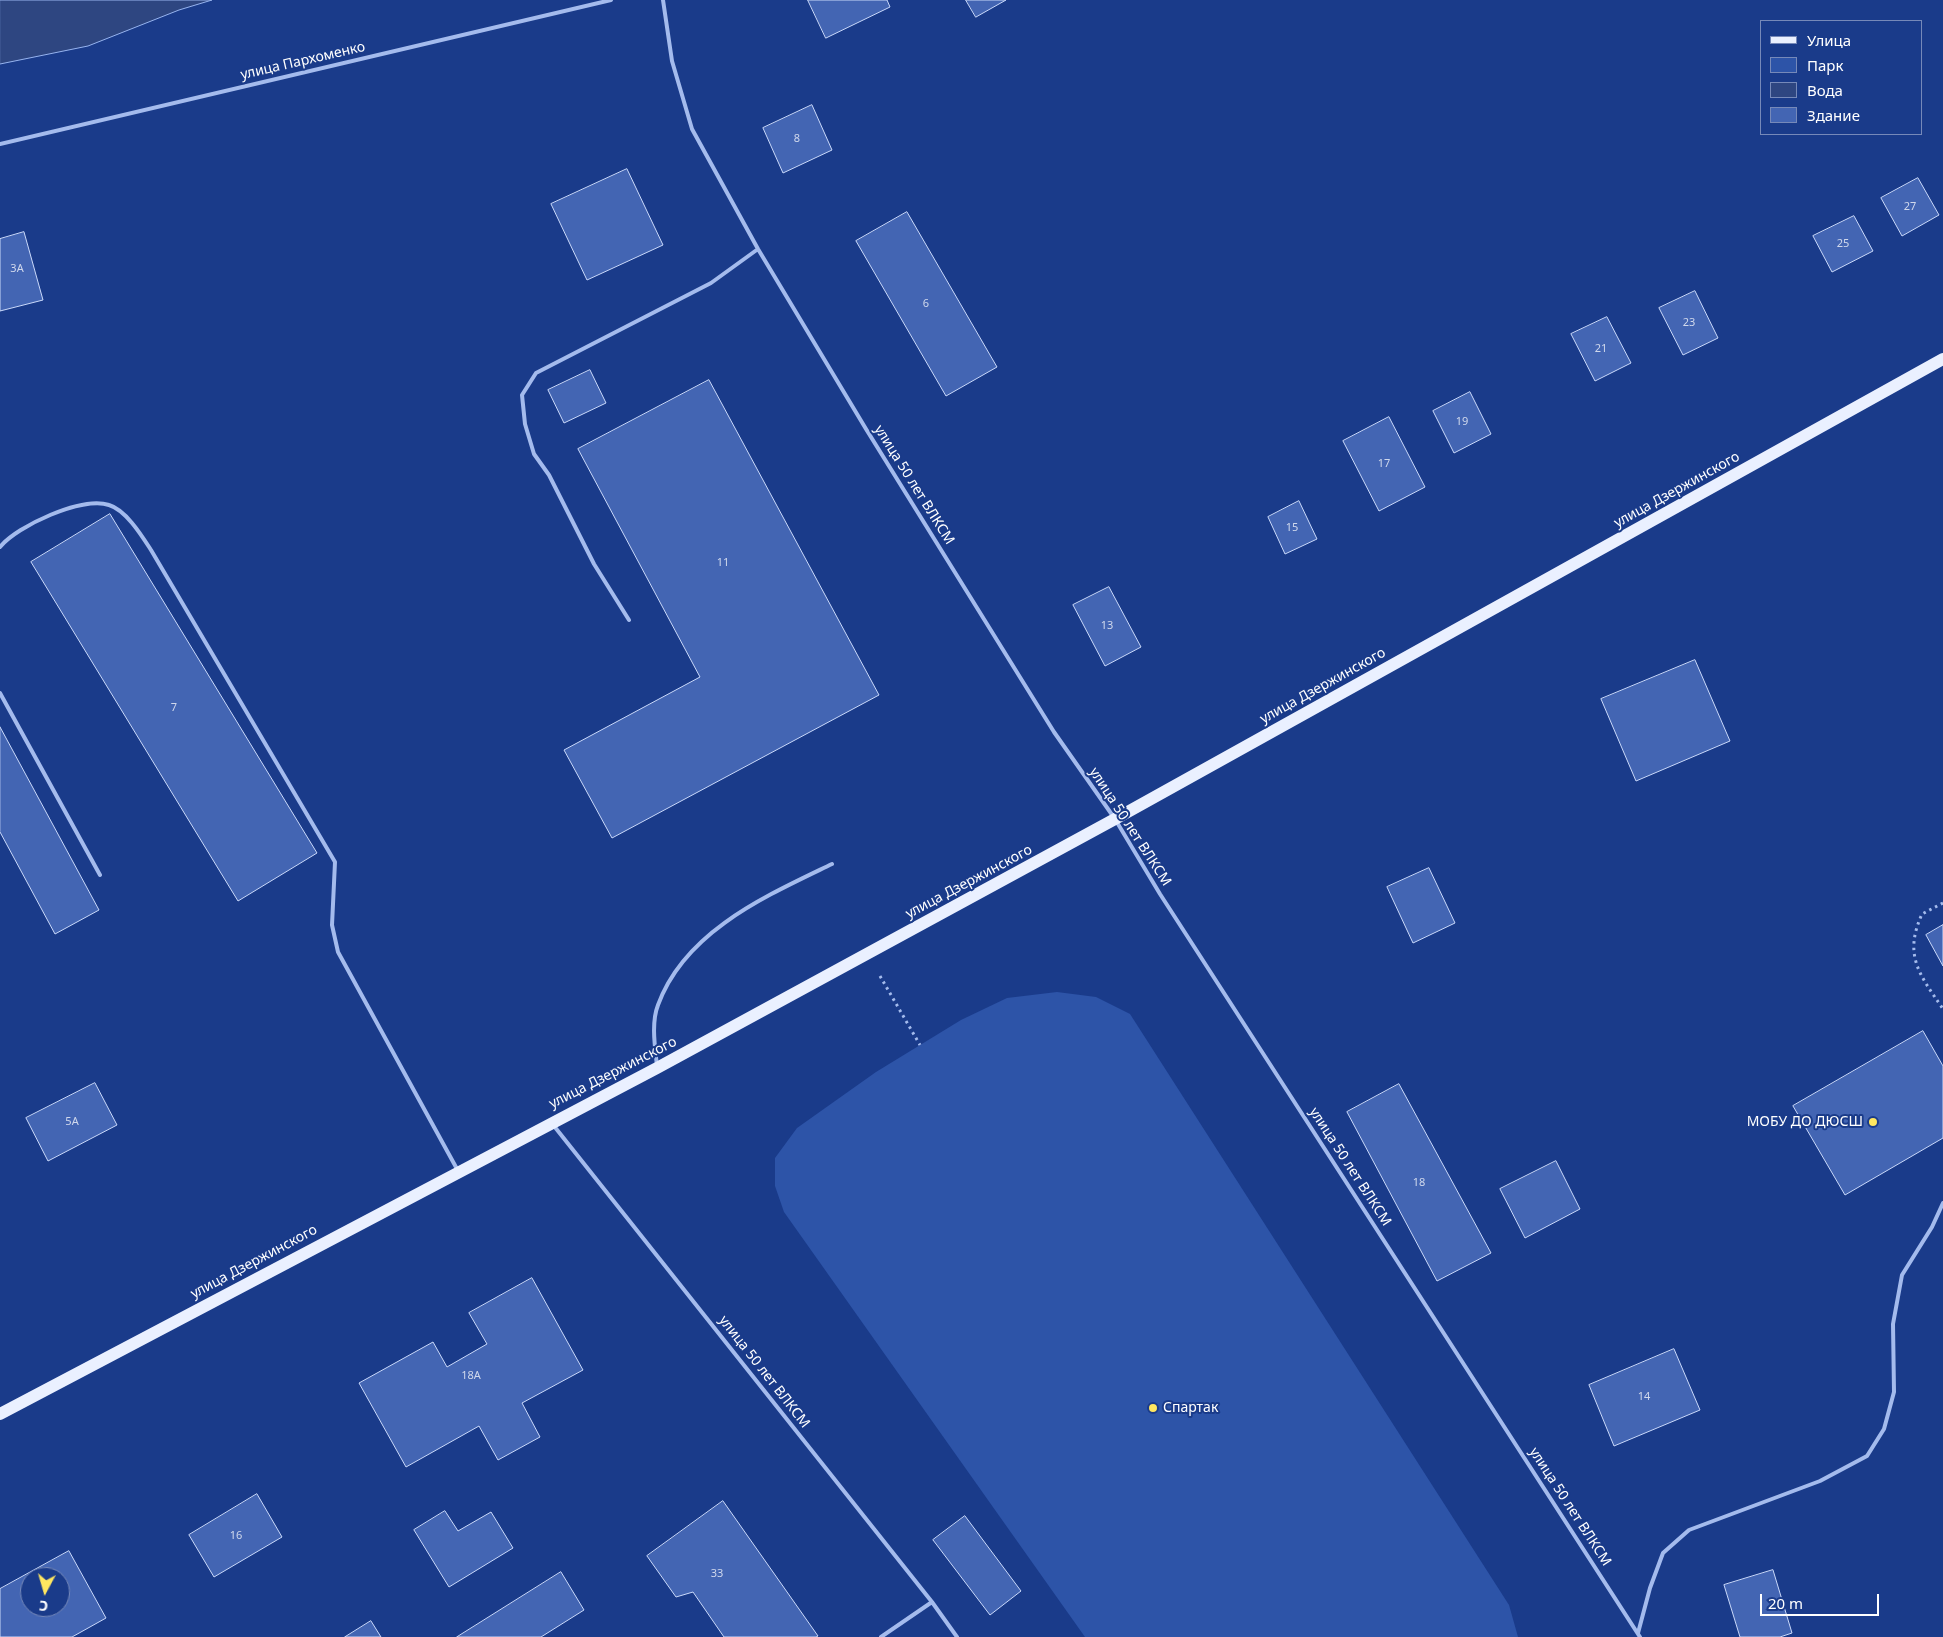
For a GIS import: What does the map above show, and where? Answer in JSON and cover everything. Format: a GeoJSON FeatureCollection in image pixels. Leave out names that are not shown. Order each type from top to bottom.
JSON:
{"type":"FeatureCollection","features":[{"type":"Feature","properties":{"kind":"main road","name":"улица Дзержинского"},"geometry":{"type":"LineString","coordinates":[[0,1414],[551,1122],[657,1068],[1115,820],[1943,359]]}},
{"type":"Feature","properties":{"kind":"lane","name":"улица Пархоменко"},"geometry":{"type":"LineString","coordinates":[[0,144],[611,0]]}},
{"type":"Feature","properties":{"kind":"lane","name":"улица 50 лет ВЛКСМ"},"geometry":{"type":"LineString","coordinates":[[663,0],[672,62],[692,129],[758,249],[866,429],[1054,732],[1115,820],[1165,902],[1639,1635]]}},
{"type":"Feature","properties":{"kind":"lane"},"geometry":{"type":"LineString","coordinates":[[629,620],[594,564],[549,475],[534,454],[525,424],[522,395],[536,373],[711,283],[758,249]]}},
{"type":"Feature","properties":{"kind":"lane"},"geometry":{"type":"LineString","coordinates":[[0,547],[9,536],[53,514],[80,505],[110,505],[132,522],[151,550],[335,862],[336,886],[332,925],[338,952],[458,1171]]}},
{"type":"Feature","properties":{"kind":"lane"},"geometry":{"type":"LineString","coordinates":[[0,693],[100,875]]}},
{"type":"Feature","properties":{"kind":"lane"},"geometry":{"type":"LineString","coordinates":[[657,1068],[654,1037],[657,1006],[674,975],[692,949],[734,916],[783,888],[832,864]]}},
{"type":"Feature","properties":{"kind":"lane","name":"улица 50 лет ВЛКСМ"},"geometry":{"type":"LineString","coordinates":[[551,1122],[932,1602],[957,1637]]}},
{"type":"Feature","properties":{"kind":"lane"},"geometry":{"type":"LineString","coordinates":[[1639,1635],[1650,1588],[1663,1553],[1689,1530],[1820,1481],[1866,1456],[1884,1429],[1894,1392],[1893,1324],[1902,1275],[1932,1227],[1943,1203]]}},
{"type":"Feature","properties":{"kind":"lane"},"geometry":{"type":"LineString","coordinates":[[881,1637],[932,1602]]}},
{"type":"Feature","properties":{"kind":"path"},"geometry":{"type":"LineString","coordinates":[[1943,902],[1922,914],[1913,940],[1918,967],[1943,1009]]}},
{"type":"Feature","properties":{"kind":"path"},"geometry":{"type":"LineString","coordinates":[[867,954],[920,1045]]}},
{"type":"Feature","properties":{"kind":"green space","name":"Спартак"},"geometry":{"type":"Polygon","coordinates":[[[1057,992],[1096,997],[1130,1014],[1509,1605],[1518,1637],[1085,1637],[784,1212],[775,1186],[775,1158],[797,1128],[876,1072],[961,1020],[1007,998],[1057,992]]]}},
{"type":"Feature","properties":{"kind":"water"},"geometry":{"type":"Polygon","coordinates":[[[0,0],[212,0],[179,10],[88,46],[0,64],[0,0]]]}},
{"type":"Feature","properties":{"kind":"building"},"geometry":{"type":"Polygon","coordinates":[[[808,0],[887,0],[890,7],[826,38],[808,0]]]}},
{"type":"Feature","properties":{"kind":"building"},"geometry":{"type":"Polygon","coordinates":[[[966,0],[1006,0],[976,17],[966,0]]]}},
{"type":"Feature","properties":{"kind":"building"},"geometry":{"type":"Polygon","coordinates":[[[812,105],[832,150],[783,173],[763,128],[812,105]]]}},
{"type":"Feature","properties":{"kind":"building"},"geometry":{"type":"Polygon","coordinates":[[[627,169],[663,245],[587,280],[551,204],[627,169]]]}},
{"type":"Feature","properties":{"kind":"building"},"geometry":{"type":"Polygon","coordinates":[[[1918,178],[1939,215],[1902,236],[1881,198],[1918,178]]]}},
{"type":"Feature","properties":{"kind":"building"},"geometry":{"type":"Polygon","coordinates":[[[907,212],[997,367],[946,396],[856,241],[907,212]]]}},
{"type":"Feature","properties":{"kind":"building"},"geometry":{"type":"Polygon","coordinates":[[[1854,216],[1873,251],[1832,272],[1813,236],[1854,216]]]}},
{"type":"Feature","properties":{"kind":"building"},"geometry":{"type":"Polygon","coordinates":[[[24,232],[43,300],[0,311],[0,239],[24,232]]]}},
{"type":"Feature","properties":{"kind":"building"},"geometry":{"type":"Polygon","coordinates":[[[1695,291],[1718,338],[1683,355],[1659,308],[1695,291]]]}},
{"type":"Feature","properties":{"kind":"building"},"geometry":{"type":"Polygon","coordinates":[[[1607,317],[1631,363],[1595,381],[1571,334],[1607,317]]]}},
{"type":"Feature","properties":{"kind":"building"},"geometry":{"type":"Polygon","coordinates":[[[590,370],[606,403],[564,423],[548,390],[590,370]]]}},
{"type":"Feature","properties":{"kind":"building"},"geometry":{"type":"Polygon","coordinates":[[[709,380],[879,695],[612,838],[564,750],[700,677],[578,449],[709,380]]]}},
{"type":"Feature","properties":{"kind":"building"},"geometry":{"type":"Polygon","coordinates":[[[1470,392],[1491,434],[1454,453],[1433,411],[1470,392]]]}},
{"type":"Feature","properties":{"kind":"building"},"geometry":{"type":"Polygon","coordinates":[[[1389,417],[1425,487],[1379,511],[1343,441],[1389,417]]]}},
{"type":"Feature","properties":{"kind":"building"},"geometry":{"type":"Polygon","coordinates":[[[1299,501],[1317,539],[1285,554],[1268,517],[1299,501]]]}},
{"type":"Feature","properties":{"kind":"building"},"geometry":{"type":"Polygon","coordinates":[[[110,514],[317,853],[238,901],[31,562],[110,514]]]}},
{"type":"Feature","properties":{"kind":"building"},"geometry":{"type":"Polygon","coordinates":[[[1109,587],[1141,647],[1105,666],[1073,605],[1109,587]]]}},
{"type":"Feature","properties":{"kind":"building"},"geometry":{"type":"Polygon","coordinates":[[[1695,660],[1730,741],[1636,781],[1601,699],[1695,660]]]}},
{"type":"Feature","properties":{"kind":"building"},"geometry":{"type":"Polygon","coordinates":[[[0,727],[99,910],[55,934],[0,832],[0,727]]]}},
{"type":"Feature","properties":{"kind":"building"},"geometry":{"type":"Polygon","coordinates":[[[1429,868],[1455,923],[1413,943],[1387,887],[1429,868]]]}},
{"type":"Feature","properties":{"kind":"building"},"geometry":{"type":"Polygon","coordinates":[[[1943,925],[1943,966],[1926,935],[1943,925]]]}},
{"type":"Feature","properties":{"kind":"building","name":"МОБУ ДО ДЮСШ"},"geometry":{"type":"Polygon","coordinates":[[[1923,1031],[1943,1066],[1943,1138],[1845,1195],[1793,1106],[1923,1031]]]}},
{"type":"Feature","properties":{"kind":"building"},"geometry":{"type":"Polygon","coordinates":[[[95,1083],[117,1125],[48,1161],[26,1118],[95,1083]]]}},
{"type":"Feature","properties":{"kind":"building"},"geometry":{"type":"Polygon","coordinates":[[[1399,1084],[1491,1253],[1437,1281],[1347,1112],[1399,1084]]]}},
{"type":"Feature","properties":{"kind":"building"},"geometry":{"type":"Polygon","coordinates":[[[1556,1161],[1580,1209],[1525,1238],[1500,1189],[1556,1161]]]}},
{"type":"Feature","properties":{"kind":"building"},"geometry":{"type":"Polygon","coordinates":[[[532,1278],[583,1370],[522,1403],[540,1437],[498,1460],[479,1426],[406,1467],[359,1383],[433,1342],[447,1367],[487,1344],[469,1313],[532,1278]]]}},
{"type":"Feature","properties":{"kind":"building"},"geometry":{"type":"Polygon","coordinates":[[[1674,1349],[1700,1410],[1614,1446],[1589,1385],[1674,1349]]]}},
{"type":"Feature","properties":{"kind":"building"},"geometry":{"type":"Polygon","coordinates":[[[257,1494],[282,1537],[214,1577],[189,1535],[257,1494]]]}},
{"type":"Feature","properties":{"kind":"building"},"geometry":{"type":"Polygon","coordinates":[[[723,1501],[818,1636],[724,1637],[693,1592],[676,1597],[647,1556],[723,1501]]]}},
{"type":"Feature","properties":{"kind":"building"},"geometry":{"type":"Polygon","coordinates":[[[445,1511],[458,1531],[491,1512],[513,1548],[449,1587],[414,1530],[445,1511]]]}},
{"type":"Feature","properties":{"kind":"building"},"geometry":{"type":"Polygon","coordinates":[[[965,1516],[1021,1591],[990,1615],[933,1540],[965,1516]]]}},
{"type":"Feature","properties":{"kind":"building"},"geometry":{"type":"Polygon","coordinates":[[[69,1551],[106,1618],[72,1637],[0,1637],[0,1589],[20,1578],[20,1617],[70,1617],[70,1567],[40,1567],[69,1551]]]}},
{"type":"Feature","properties":{"kind":"building"},"geometry":{"type":"Polygon","coordinates":[[[1773,1570],[1792,1633],[1780,1637],[1740,1637],[1724,1585],[1773,1570]]]}},
{"type":"Feature","properties":{"kind":"building"},"geometry":{"type":"Polygon","coordinates":[[[561,1572],[584,1610],[541,1637],[457,1637],[561,1572]]]}},
{"type":"Feature","properties":{"kind":"building"},"geometry":{"type":"Polygon","coordinates":[[[371,1621],[381,1637],[345,1637],[371,1621]]]}},
{"type":"Feature","properties":{"kind":"place","name":"МОБУ ДО ДЮСШ"},"geometry":{"type":"Point","coordinates":[1873,1122]}},
{"type":"Feature","properties":{"kind":"place","name":"Спартак"},"geometry":{"type":"Point","coordinates":[1153,1408]}}]}
